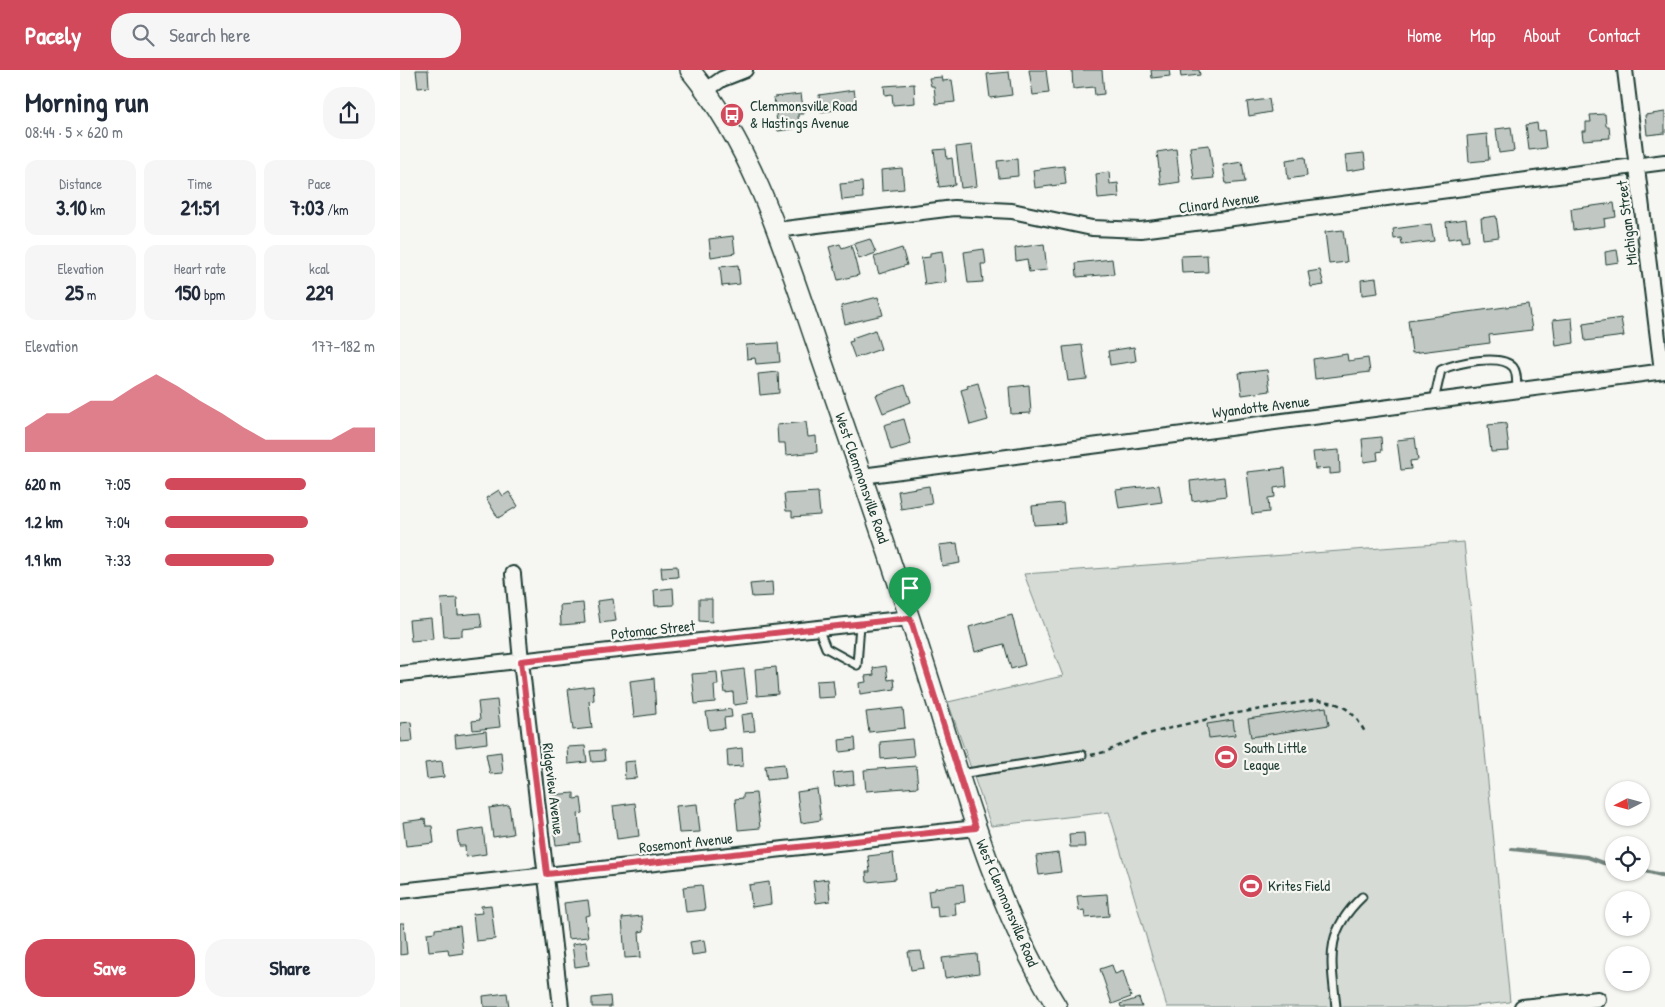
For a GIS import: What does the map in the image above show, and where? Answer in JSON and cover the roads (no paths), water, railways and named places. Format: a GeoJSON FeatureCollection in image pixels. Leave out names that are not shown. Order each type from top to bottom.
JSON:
{"type":"FeatureCollection","features":[{"type":"Feature","properties":{"kind":"main road","name":"West Clemmonsville Road"},"geometry":{"type":"LineString","coordinates":[[690,70],[732,131],[747,158],[777,230],[910,618],[976,828],[1012,922],[1038,975],[1057,1007]]}},
{"type":"Feature","properties":{"kind":"street"},"geometry":{"type":"LineString","coordinates":[[705,91],[722,79],[745,70]]}},
{"type":"Feature","properties":{"kind":"street","name":"Michigan Street"},"geometry":{"type":"LineString","coordinates":[[1625,70],[1664,371]]}},
{"type":"Feature","properties":{"kind":"street","name":"Clinard Avenue"},"geometry":{"type":"LineString","coordinates":[[777,230],[954,208],[1012,211],[1092,228],[1141,230],[1665,162]]}},
{"type":"Feature","properties":{"kind":"street","name":"Wyandotte Avenue"},"geometry":{"type":"LineString","coordinates":[[862,476],[1664,371]]}},
{"type":"Feature","properties":{"kind":"street","name":"Ridgeview Avenue"},"geometry":{"type":"LineString","coordinates":[[513,574],[521,661],[561,1007]]}},
{"type":"Feature","properties":{"kind":"street","name":"Potomac Street"},"geometry":{"type":"LineString","coordinates":[[400,674],[910,618]]}},
{"type":"Feature","properties":{"kind":"street","name":"Rosemont Avenue"},"geometry":{"type":"LineString","coordinates":[[400,891],[976,828]]}},
{"type":"Feature","properties":{"kind":"street"},"geometry":{"type":"LineString","coordinates":[[1522,1007],[1598,999]]}},
{"type":"Feature","properties":{"kind":"lane"},"geometry":{"type":"LineString","coordinates":[[1434,401],[1441,370],[1454,364],[1501,359],[1512,366],[1516,373],[1517,390]]}},
{"type":"Feature","properties":{"kind":"lane"},"geometry":{"type":"LineString","coordinates":[[818,628],[826,648],[857,665],[860,624]]}},
{"type":"Feature","properties":{"kind":"lane"},"geometry":{"type":"LineString","coordinates":[[959,774],[1082,755]]}},
{"type":"Feature","properties":{"kind":"lane"},"geometry":{"type":"LineString","coordinates":[[1336,1007],[1332,945],[1337,928],[1343,917],[1362,897]]}},
{"type":"Feature","properties":{"kind":"waterway"},"geometry":{"type":"LineString","coordinates":[[1512,849],[1587,857],[1605,863]]}},
{"type":"Feature","properties":{"kind":"waterway"},"geometry":{"type":"LineString","coordinates":[[1650,872],[1665,876]]}},
{"type":"Feature","properties":{"kind":"place","name":"Clemmonsville Road & Hastings Avenue"},"geometry":{"type":"Point","coordinates":[732,115]}},
{"type":"Feature","properties":{"kind":"place","name":"South Little League"},"geometry":{"type":"Point","coordinates":[1226,757]}},
{"type":"Feature","properties":{"kind":"place","name":"Krites Field"},"geometry":{"type":"Point","coordinates":[1251,886]}}]}
